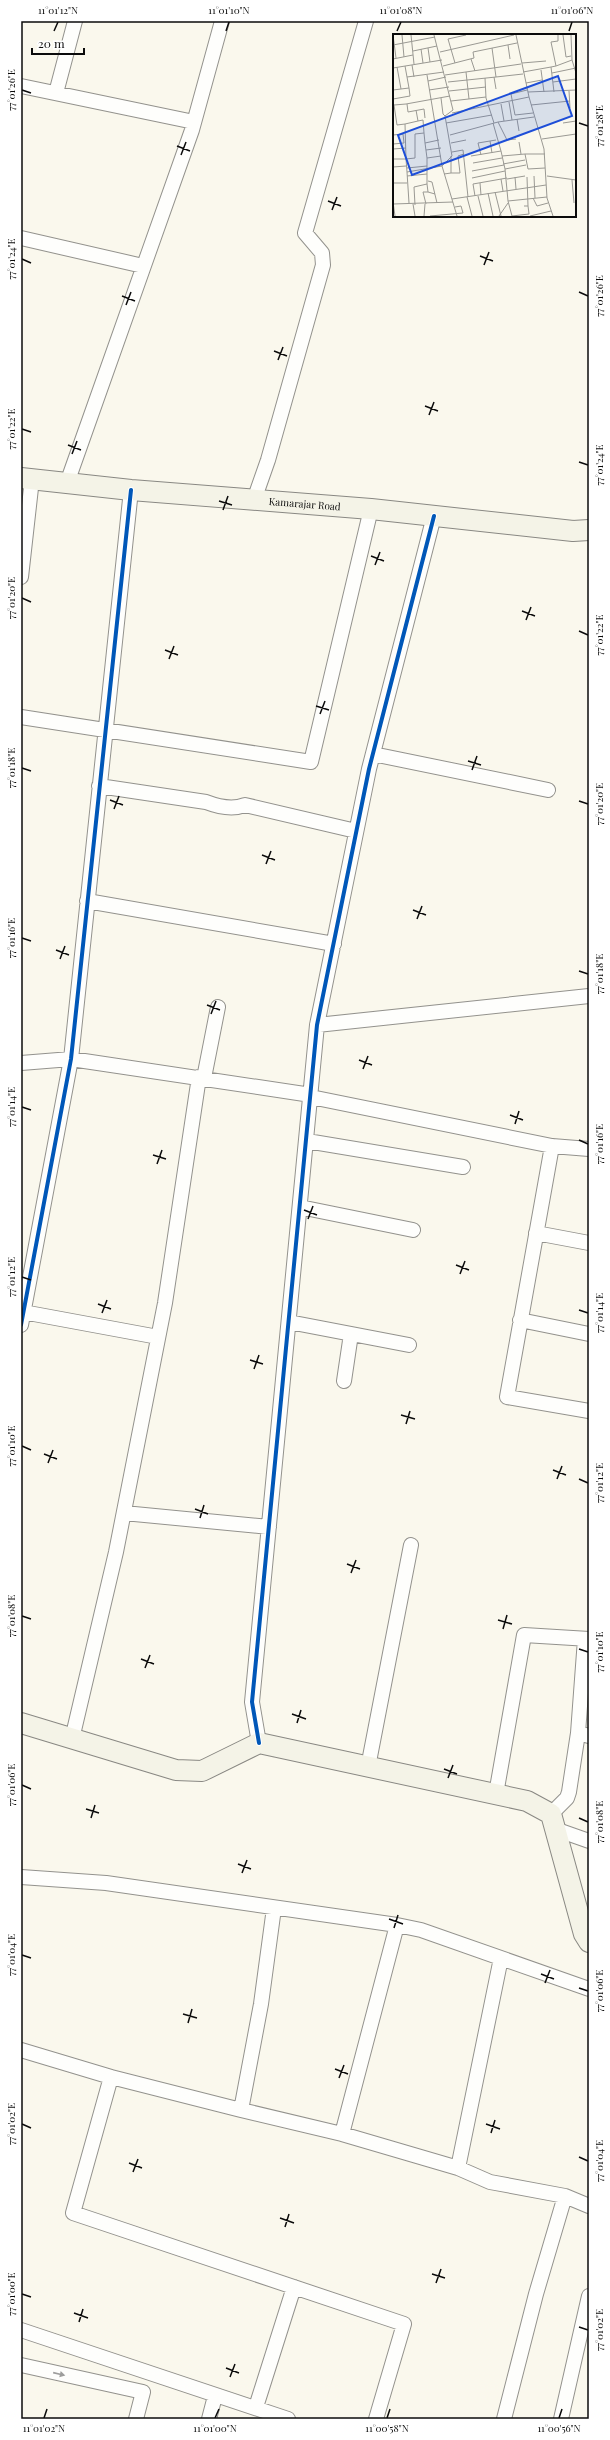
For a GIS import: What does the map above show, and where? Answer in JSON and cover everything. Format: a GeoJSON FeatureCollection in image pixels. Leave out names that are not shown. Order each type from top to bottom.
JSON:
{"type":"FeatureCollection","features":[{"type":"Feature","properties":{"kind":"street"},"geometry":{"type":"LineString","coordinates":[[56,93],[75,21]]}},
{"type":"Feature","properties":{"kind":"street"},"geometry":{"type":"LineString","coordinates":[[67,483],[194,122],[222,21]]}},
{"type":"Feature","properties":{"kind":"street"},"geometry":{"type":"LineString","coordinates":[[254,500],[268,460],[323,265],[322,253],[305,233],[366,21]]}},
{"type":"Feature","properties":{"kind":"street"},"geometry":{"type":"LineString","coordinates":[[21,86],[194,122]]}},
{"type":"Feature","properties":{"kind":"street"},"geometry":{"type":"LineString","coordinates":[[21,238],[143,266]]}},
{"type":"Feature","properties":{"kind":"street"},"geometry":{"type":"LineString","coordinates":[[21,577],[27,478]]}},
{"type":"Feature","properties":{"kind":"street","name":"Kamarajar Road"},"geometry":{"type":"LineString","coordinates":[[27,478],[131,490],[371,509],[573,531],[589,530]]}},
{"type":"Feature","properties":{"kind":"street"},"geometry":{"type":"LineString","coordinates":[[131,490],[71,1059],[22,1321],[158,1337]]}},
{"type":"Feature","properties":{"kind":"street"},"geometry":{"type":"LineString","coordinates":[[21,717],[311,762],[371,509]]}},
{"type":"Feature","properties":{"kind":"street"},"geometry":{"type":"LineString","coordinates":[[259,1743],[252,1702],[317,1025],[373,754],[434,516]]}},
{"type":"Feature","properties":{"kind":"street"},"geometry":{"type":"LineString","coordinates":[[373,754],[548,790]]}},
{"type":"Feature","properties":{"kind":"street"},"geometry":{"type":"LineString","coordinates":[[100,786],[206,802],[216,806],[236,808],[245,805],[356,831]]}},
{"type":"Feature","properties":{"kind":"street"},"geometry":{"type":"LineString","coordinates":[[87,901],[334,944]]}},
{"type":"Feature","properties":{"kind":"street"},"geometry":{"type":"LineString","coordinates":[[317,1025],[589,996]]}},
{"type":"Feature","properties":{"kind":"street"},"geometry":{"type":"LineString","coordinates":[[72,1739],[124,1513],[158,1337],[202,1078],[218,1007]]}},
{"type":"Feature","properties":{"kind":"street"},"geometry":{"type":"LineString","coordinates":[[21,1063],[71,1059],[202,1078],[311,1096],[552,1146],[589,1148]]}},
{"type":"Feature","properties":{"kind":"street"},"geometry":{"type":"LineString","coordinates":[[307,1141],[463,1167]]}},
{"type":"Feature","properties":{"kind":"street"},"geometry":{"type":"LineString","coordinates":[[552,1146],[507,1397],[589,1411]]}},
{"type":"Feature","properties":{"kind":"street"},"geometry":{"type":"LineString","coordinates":[[300,1207],[413,1230]]}},
{"type":"Feature","properties":{"kind":"street"},"geometry":{"type":"LineString","coordinates":[[536,1233],[589,1243]]}},
{"type":"Feature","properties":{"kind":"street"},"geometry":{"type":"LineString","coordinates":[[520,1320],[589,1334]]}},
{"type":"Feature","properties":{"kind":"street"},"geometry":{"type":"LineString","coordinates":[[289,1322],[408,1345]]}},
{"type":"Feature","properties":{"kind":"street"},"geometry":{"type":"LineString","coordinates":[[344,1380],[351,1334]]}},
{"type":"Feature","properties":{"kind":"street"},"geometry":{"type":"LineString","coordinates":[[124,1513],[269,1528]]}},
{"type":"Feature","properties":{"kind":"street"},"geometry":{"type":"LineString","coordinates":[[368,1767],[411,1545]]}},
{"type":"Feature","properties":{"kind":"street"},"geometry":{"type":"LineString","coordinates":[[496,1794],[524,1635],[587,1639],[584,1734],[567,1798],[553,1822],[584,1934],[589,1942]]}},
{"type":"Feature","properties":{"kind":"street"},"geometry":{"type":"LineString","coordinates":[[21,1723],[176,1770],[202,1771],[259,1743],[527,1801],[553,1822],[589,1841]]}},
{"type":"Feature","properties":{"kind":"street"},"geometry":{"type":"LineString","coordinates":[[21,1877],[106,1883],[397,1925],[421,1930],[589,1989]]}},
{"type":"Feature","properties":{"kind":"street"},"geometry":{"type":"LineString","coordinates":[[241,2110],[261,2004],[274,1908]]}},
{"type":"Feature","properties":{"kind":"street"},"geometry":{"type":"LineString","coordinates":[[342,2134],[397,1925]]}},
{"type":"Feature","properties":{"kind":"street"},"geometry":{"type":"LineString","coordinates":[[458,2168],[501,1958]]}},
{"type":"Feature","properties":{"kind":"street"},"geometry":{"type":"LineString","coordinates":[[21,2050],[111,2077],[342,2134],[458,2168],[490,2182],[565,2196],[589,2206]]}},
{"type":"Feature","properties":{"kind":"street"},"geometry":{"type":"LineString","coordinates":[[111,2077],[73,2213],[404,2324],[376,2419]]}},
{"type":"Feature","properties":{"kind":"street"},"geometry":{"type":"LineString","coordinates":[[504,2419],[536,2294],[565,2196]]}},
{"type":"Feature","properties":{"kind":"street"},"geometry":{"type":"LineString","coordinates":[[256,2407],[294,2287]]}},
{"type":"Feature","properties":{"kind":"street"},"geometry":{"type":"LineString","coordinates":[[562,2419],[589,2296]]}},
{"type":"Feature","properties":{"kind":"street"},"geometry":{"type":"LineString","coordinates":[[21,2330],[215,2396],[256,2407],[288,2419]]}},
{"type":"Feature","properties":{"kind":"street"},"geometry":{"type":"LineString","coordinates":[[21,2366],[143,2392],[136,2419]]}},
{"type":"Feature","properties":{"kind":"street"},"geometry":{"type":"LineString","coordinates":[[209,2419],[215,2396]]}},
{"type":"Feature","properties":{"kind":"cycle path"},"geometry":{"type":"LineString","coordinates":[[21,1325],[71,1059],[131,490]]}},
{"type":"Feature","properties":{"kind":"cycle path"},"geometry":{"type":"LineString","coordinates":[[259,1743],[252,1702],[317,1025],[369,769],[434,516]]}}]}
